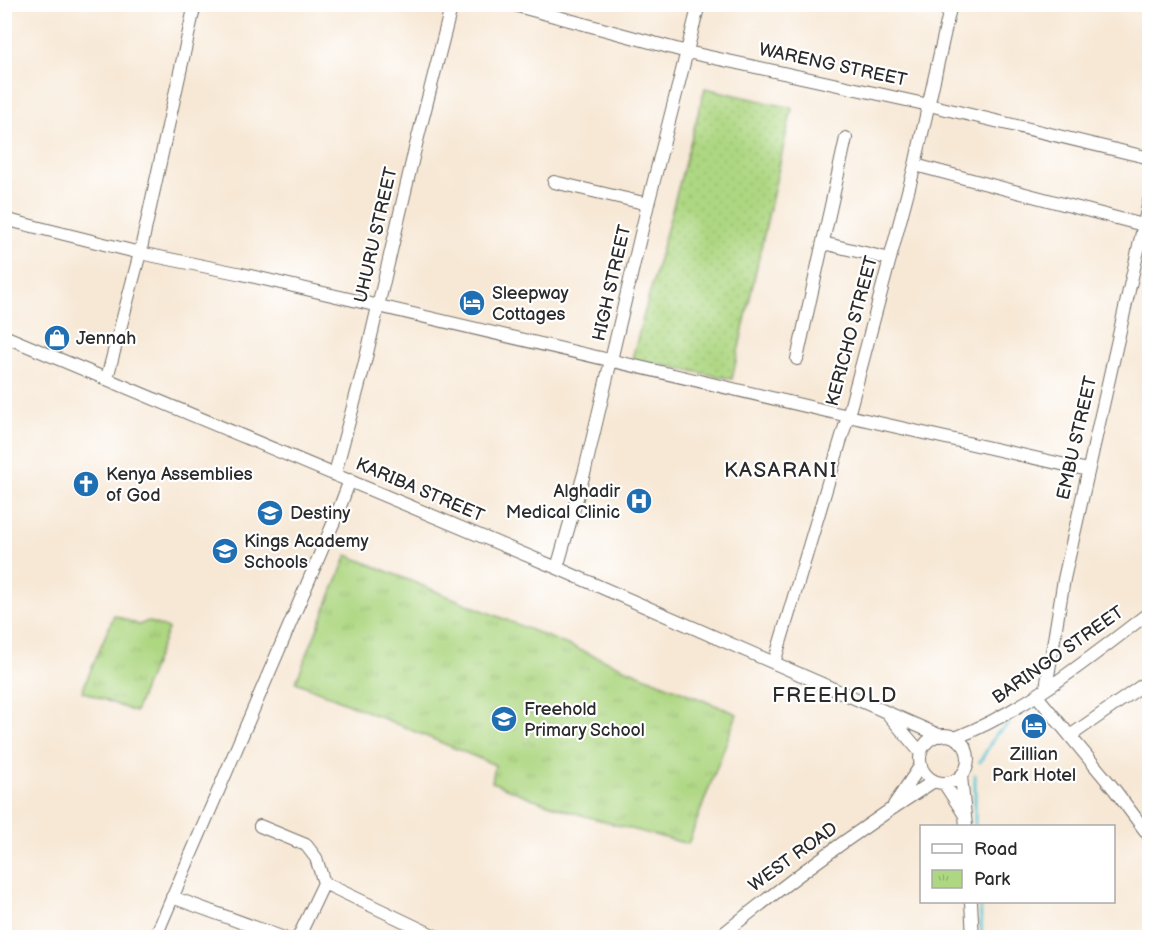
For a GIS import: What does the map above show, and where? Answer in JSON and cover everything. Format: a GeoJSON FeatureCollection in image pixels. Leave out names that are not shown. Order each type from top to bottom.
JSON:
{"type":"FeatureCollection","features":[{"type":"Feature","properties":{"kind":"street"},"geometry":{"type":"LineString","coordinates":[[107,378],[140,253],[195,4]]}},
{"type":"Feature","properties":{"kind":"street","name":"UHURU STREET"},"geometry":{"type":"LineString","coordinates":[[335,473],[364,366],[452,4]]}},
{"type":"Feature","properties":{"kind":"street","name":"WARENG STREET"},"geometry":{"type":"LineString","coordinates":[[510,4],[687,52],[928,105],[1149,158]]}},
{"type":"Feature","properties":{"kind":"street","name":"HIGH STREET"},"geometry":{"type":"LineString","coordinates":[[557,568],[613,360],[648,204],[699,4]]}},
{"type":"Feature","properties":{"kind":"street","name":"KERICHO STREET"},"geometry":{"type":"LineString","coordinates":[[774,663],[848,416],[915,165],[951,4]]}},
{"type":"Feature","properties":{"kind":"street"},"geometry":{"type":"LineString","coordinates":[[797,358],[846,138]]}},
{"type":"Feature","properties":{"kind":"street"},"geometry":{"type":"LineString","coordinates":[[915,165],[1143,225]]}},
{"type":"Feature","properties":{"kind":"street"},"geometry":{"type":"LineString","coordinates":[[554,182],[648,204]]}},
{"type":"Feature","properties":{"kind":"street","name":"EMBU STREET"},"geometry":{"type":"LineString","coordinates":[[1042,692],[1064,579],[1149,197]]}},
{"type":"Feature","properties":{"kind":"street"},"geometry":{"type":"LineString","coordinates":[[4,219],[140,253],[242,274],[1088,470]]}},
{"type":"Feature","properties":{"kind":"street"},"geometry":{"type":"LineString","coordinates":[[823,243],[890,258]]}},
{"type":"Feature","properties":{"kind":"street","name":"KARIBA STREET"},"geometry":{"type":"LineString","coordinates":[[4,336],[335,473],[941,736]]}},
{"type":"Feature","properties":{"kind":"street"},"geometry":{"type":"LineString","coordinates":[[155,938],[350,480]]}},
{"type":"Feature","properties":{"kind":"street","name":"BARINGO STREET"},"geometry":{"type":"LineString","coordinates":[[955,738],[986,726],[1042,692],[1149,612]]}},
{"type":"Feature","properties":{"kind":"street"},"geometry":{"type":"LineString","coordinates":[[1070,736],[1149,680]]}},
{"type":"Feature","properties":{"kind":"street"},"geometry":{"type":"LineString","coordinates":[[1042,692],[1070,736],[1114,789],[1149,837]]}},
{"type":"Feature","properties":{"kind":"street"},"geometry":{"type":"LineString","coordinates":[[885,710],[921,759],[926,775],[939,782],[965,821]]}},
{"type":"Feature","properties":{"kind":"street","name":"BARINGO STREET"},"geometry":{"type":"LineString","coordinates":[[967,754],[986,726]]}},
{"type":"Feature","properties":{"kind":"street"},"geometry":{"type":"LineString","coordinates":[[921,759],[928,741],[941,736],[955,738],[965,748],[967,766],[962,776],[965,821]]}},
{"type":"Feature","properties":{"kind":"street","name":"WEST ROAD"},"geometry":{"type":"LineString","coordinates":[[892,808],[921,759]]}},
{"type":"Feature","properties":{"kind":"street"},"geometry":{"type":"LineString","coordinates":[[939,782],[951,782],[962,776]]}},
{"type":"Feature","properties":{"kind":"street","name":"WEST ROAD"},"geometry":{"type":"LineString","coordinates":[[718,938],[783,885],[892,808],[939,782]]}},
{"type":"Feature","properties":{"kind":"street"},"geometry":{"type":"LineString","coordinates":[[260,826],[306,844],[315,858],[324,883],[439,938]]}},
{"type":"Feature","properties":{"kind":"street"},"geometry":{"type":"LineString","coordinates":[[298,938],[324,883]]}},
{"type":"Feature","properties":{"kind":"street"},"geometry":{"type":"LineString","coordinates":[[172,897],[284,938]]}},
{"type":"Feature","properties":{"kind":"street"},"geometry":{"type":"LineString","coordinates":[[971,903],[973,938]]}},
{"type":"Feature","properties":{"kind":"green space"},"geometry":{"type":"Polygon","coordinates":[[[705,88],[792,108],[732,379],[632,359],[705,88]]]}},
{"type":"Feature","properties":{"kind":"green space"},"geometry":{"type":"Polygon","coordinates":[[[347,555],[737,714],[688,844],[589,817],[516,792],[492,782],[495,765],[296,682],[347,555]]]}},
{"type":"Feature","properties":{"kind":"green space"},"geometry":{"type":"Polygon","coordinates":[[[114,615],[139,625],[148,621],[168,629],[135,712],[82,691],[114,615]]]}},
{"type":"Feature","properties":{"kind":"waterway"},"geometry":{"type":"LineString","coordinates":[[1049,695],[1059,687]]}},
{"type":"Feature","properties":{"kind":"waterway"},"geometry":{"type":"LineString","coordinates":[[1026,712],[1032,708]]}},
{"type":"Feature","properties":{"kind":"waterway"},"geometry":{"type":"LineString","coordinates":[[980,762],[996,734],[1009,724]]}},
{"type":"Feature","properties":{"kind":"waterway"},"geometry":{"type":"LineString","coordinates":[[975,775],[975,825]]}},
{"type":"Feature","properties":{"kind":"waterway"},"geometry":{"type":"LineString","coordinates":[[980,903],[982,938]]}},
{"type":"Feature","properties":{"kind":"place","name":"Sleepway Cottages"},"geometry":{"type":"Point","coordinates":[472,303]}},
{"type":"Feature","properties":{"kind":"place","name":"Jennah"},"geometry":{"type":"Point","coordinates":[57,338]}},
{"type":"Feature","properties":{"kind":"place","name":"Kenya Assemblies of God"},"geometry":{"type":"Point","coordinates":[86,484]}},
{"type":"Feature","properties":{"kind":"place","name":"Alghadir Medical Clinic"},"geometry":{"type":"Point","coordinates":[639,501]}},
{"type":"Feature","properties":{"kind":"place","name":"Destiny"},"geometry":{"type":"Point","coordinates":[270,513]}},
{"type":"Feature","properties":{"kind":"place","name":"Kings Academy Schools"},"geometry":{"type":"Point","coordinates":[225,551]}},
{"type":"Feature","properties":{"kind":"place","name":"Freehold Primary School"},"geometry":{"type":"Point","coordinates":[504,719]}},
{"type":"Feature","properties":{"kind":"place","name":"Zillian Park Hotel"},"geometry":{"type":"Point","coordinates":[1034,726]}},
{"type":"Feature","properties":{"kind":"district","name":"KASARANI"},"geometry":{"type":"Point","coordinates":[781,470]}},
{"type":"Feature","properties":{"kind":"district","name":"FREEHOLD"},"geometry":{"type":"Point","coordinates":[835,695]}}]}
